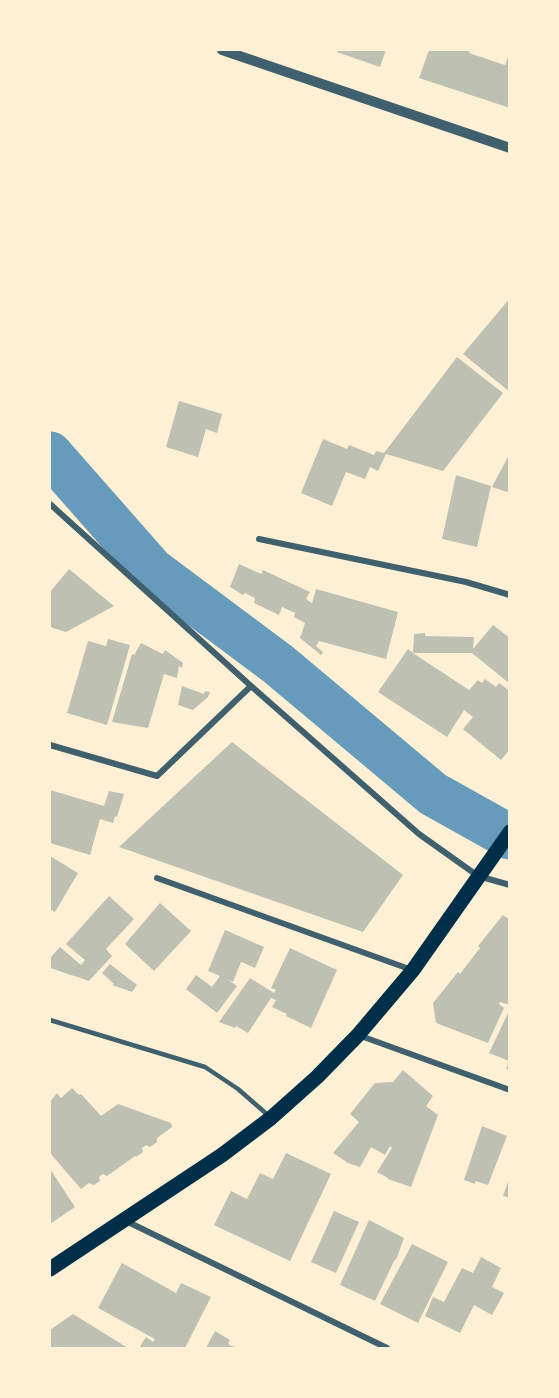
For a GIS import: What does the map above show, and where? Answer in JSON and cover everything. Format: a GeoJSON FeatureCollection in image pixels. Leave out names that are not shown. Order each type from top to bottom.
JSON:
{"type":"FeatureCollection","features":[{"type":"Feature","properties":{"kind":"main road"},"geometry":{"type":"LineString","coordinates":[[50,1269],[222,1155],[271,1118],[317,1077],[358,1035],[413,970],[510,832]]}},
{"type":"Feature","properties":{"kind":"street"},"geometry":{"type":"LineString","coordinates":[[222,50],[510,148]]}},
{"type":"Feature","properties":{"kind":"street"},"geometry":{"type":"LineString","coordinates":[[50,504],[419,834],[478,876],[510,885]]}},
{"type":"Feature","properties":{"kind":"street"},"geometry":{"type":"LineString","coordinates":[[259,539],[466,582],[510,596]]}},
{"type":"Feature","properties":{"kind":"street"},"geometry":{"type":"LineString","coordinates":[[50,745],[157,776],[251,686]]}},
{"type":"Feature","properties":{"kind":"street"},"geometry":{"type":"LineString","coordinates":[[158,878],[413,970]]}},
{"type":"Feature","properties":{"kind":"street"},"geometry":{"type":"LineString","coordinates":[[358,1035],[510,1090]]}},
{"type":"Feature","properties":{"kind":"street"},"geometry":{"type":"LineString","coordinates":[[123,1220],[387,1348]]}},
{"type":"Feature","properties":{"kind":"lane"},"geometry":{"type":"LineString","coordinates":[[50,1020],[205,1067],[238,1089],[271,1118]]}},
{"type":"Feature","properties":{"kind":"building"},"geometry":{"type":"Polygon","coordinates":[[[338,50],[386,50],[380,67],[337,52],[338,50]]]}},
{"type":"Feature","properties":{"kind":"building"},"geometry":{"type":"Polygon","coordinates":[[[429,50],[470,50],[469,53],[505,65],[510,52],[510,108],[419,78],[429,50]]]}},
{"type":"Feature","properties":{"kind":"building"},"geometry":{"type":"Polygon","coordinates":[[[510,298],[510,392],[463,354],[510,298]]]}},
{"type":"Feature","properties":{"kind":"building"},"geometry":{"type":"Polygon","coordinates":[[[457,357],[503,393],[443,471],[386,454],[378,471],[370,467],[365,479],[346,472],[332,506],[301,493],[323,439],[347,449],[349,445],[374,455],[376,451],[384,453],[457,357]]]}},
{"type":"Feature","properties":{"kind":"building"},"geometry":{"type":"Polygon","coordinates":[[[179,401],[222,414],[217,433],[206,429],[198,457],[166,447],[179,401]]]}},
{"type":"Feature","properties":{"kind":"building"},"geometry":{"type":"Polygon","coordinates":[[[510,453],[510,493],[492,487],[510,453]]]}},
{"type":"Feature","properties":{"kind":"building"},"geometry":{"type":"Polygon","coordinates":[[[456,475],[491,486],[477,547],[442,539],[456,475]]]}},
{"type":"Feature","properties":{"kind":"building"},"geometry":{"type":"Polygon","coordinates":[[[239,564],[261,574],[263,570],[310,592],[306,599],[312,603],[316,589],[398,612],[386,659],[319,641],[316,646],[323,652],[321,655],[300,638],[305,623],[294,617],[295,613],[282,607],[279,615],[254,603],[255,598],[245,593],[243,595],[230,587],[239,564]]]}},
{"type":"Feature","properties":{"kind":"building"},"geometry":{"type":"Polygon","coordinates":[[[69,569],[114,606],[66,632],[50,627],[50,592],[69,569]]]}},
{"type":"Feature","properties":{"kind":"building"},"geometry":{"type":"Polygon","coordinates":[[[493,625],[510,638],[510,684],[472,653],[413,653],[414,634],[474,637],[473,649],[493,625]]]}},
{"type":"Feature","properties":{"kind":"building"},"geometry":{"type":"Polygon","coordinates":[[[108,639],[130,645],[107,725],[67,713],[88,641],[106,646],[108,639]]]}},
{"type":"Feature","properties":{"kind":"building"},"geometry":{"type":"Polygon","coordinates":[[[141,643],[163,654],[165,650],[183,663],[182,668],[179,666],[177,678],[164,674],[148,728],[112,722],[132,654],[134,655],[141,643]]]}},
{"type":"Feature","properties":{"kind":"building"},"geometry":{"type":"Polygon","coordinates":[[[408,649],[469,690],[478,680],[482,683],[485,679],[496,687],[499,683],[510,691],[510,749],[501,760],[463,729],[473,717],[464,710],[447,737],[378,692],[408,649]]]}},
{"type":"Feature","properties":{"kind":"building"},"geometry":{"type":"Polygon","coordinates":[[[182,686],[204,694],[205,691],[210,692],[208,697],[193,710],[178,705],[182,686]]]}},
{"type":"Feature","properties":{"kind":"building"},"geometry":{"type":"Polygon","coordinates":[[[232,742],[403,875],[363,932],[119,847],[232,742]]]}},
{"type":"Feature","properties":{"kind":"building"},"geometry":{"type":"Polygon","coordinates":[[[50,790],[104,806],[109,791],[124,794],[113,823],[100,819],[90,855],[50,843],[50,790]]]}},
{"type":"Feature","properties":{"kind":"building"},"geometry":{"type":"Polygon","coordinates":[[[50,856],[78,873],[55,912],[50,909],[50,856]]]}},
{"type":"Feature","properties":{"kind":"building"},"geometry":{"type":"Polygon","coordinates":[[[109,896],[134,919],[106,949],[112,956],[89,981],[50,968],[50,958],[60,947],[81,965],[85,960],[66,944],[109,896]]]}},
{"type":"Feature","properties":{"kind":"building"},"geometry":{"type":"Polygon","coordinates":[[[160,903],[191,931],[154,971],[125,944],[160,903]]]}},
{"type":"Feature","properties":{"kind":"building"},"geometry":{"type":"Polygon","coordinates":[[[503,915],[510,920],[510,1005],[500,1002],[499,1004],[504,1008],[488,1043],[436,1023],[433,1003],[458,972],[460,974],[480,948],[478,946],[503,915]]]}},
{"type":"Feature","properties":{"kind":"building"},"geometry":{"type":"Polygon","coordinates":[[[225,930],[264,947],[255,968],[241,962],[233,982],[227,979],[237,986],[217,1013],[186,989],[196,975],[212,987],[220,976],[208,971],[225,930]]]}},
{"type":"Feature","properties":{"kind":"building"},"geometry":{"type":"Polygon","coordinates":[[[290,948],[337,970],[311,1028],[272,1007],[276,1000],[271,998],[248,1033],[236,1026],[235,1028],[219,1022],[250,978],[274,993],[276,990],[271,988],[290,948]]]}},
{"type":"Feature","properties":{"kind":"building"},"geometry":{"type":"Polygon","coordinates":[[[110,964],[137,985],[132,992],[112,985],[114,984],[102,973],[110,964]]]}},
{"type":"Feature","properties":{"kind":"building"},"geometry":{"type":"Polygon","coordinates":[[[510,1009],[510,1070],[506,1069],[509,1061],[489,1053],[510,1009]]]}},
{"type":"Feature","properties":{"kind":"building"},"geometry":{"type":"Polygon","coordinates":[[[403,1070],[433,1096],[426,1106],[438,1115],[411,1187],[388,1179],[377,1172],[392,1148],[390,1146],[385,1155],[371,1147],[360,1167],[348,1163],[333,1153],[359,1122],[350,1114],[375,1083],[393,1082],[403,1070]]]}},
{"type":"Feature","properties":{"kind":"building"},"geometry":{"type":"Polygon","coordinates":[[[72,1088],[79,1095],[81,1094],[101,1116],[118,1104],[171,1123],[172,1127],[157,1138],[157,1142],[150,1147],[146,1145],[142,1148],[143,1152],[136,1157],[107,1176],[103,1174],[99,1177],[100,1181],[94,1185],[89,1183],[81,1189],[50,1153],[50,1102],[57,1093],[61,1098],[72,1088]]]}},
{"type":"Feature","properties":{"kind":"building"},"geometry":{"type":"Polygon","coordinates":[[[482,1126],[507,1136],[488,1185],[464,1180],[482,1126]]]}},
{"type":"Feature","properties":{"kind":"building"},"geometry":{"type":"Polygon","coordinates":[[[286,1153],[331,1174],[290,1261],[214,1225],[231,1191],[247,1199],[260,1173],[273,1179],[286,1153]]]}},
{"type":"Feature","properties":{"kind":"building"},"geometry":{"type":"Polygon","coordinates":[[[50,1169],[75,1207],[50,1224],[50,1169]]]}},
{"type":"Feature","properties":{"kind":"building"},"geometry":{"type":"Polygon","coordinates":[[[510,1179],[510,1198],[503,1196],[510,1179]]]}},
{"type":"Feature","properties":{"kind":"building"},"geometry":{"type":"Polygon","coordinates":[[[334,1211],[359,1222],[336,1273],[311,1262],[334,1211]]]}},
{"type":"Feature","properties":{"kind":"building"},"geometry":{"type":"Polygon","coordinates":[[[369,1220],[404,1238],[396,1260],[375,1301],[340,1285],[369,1220]]]}},
{"type":"Feature","properties":{"kind":"building"},"geometry":{"type":"Polygon","coordinates":[[[412,1244],[448,1262],[418,1323],[380,1304],[412,1244]]]}},
{"type":"Feature","properties":{"kind":"building"},"geometry":{"type":"Polygon","coordinates":[[[481,1257],[501,1268],[492,1287],[504,1293],[492,1315],[474,1305],[460,1333],[425,1316],[433,1297],[444,1302],[462,1268],[473,1273],[481,1257]]]}},
{"type":"Feature","properties":{"kind":"building"},"geometry":{"type":"Polygon","coordinates":[[[122,1263],[176,1293],[181,1283],[211,1297],[185,1348],[139,1348],[146,1337],[153,1342],[155,1339],[98,1308],[122,1263]]]}},
{"type":"Feature","properties":{"kind":"building"},"geometry":{"type":"Polygon","coordinates":[[[73,1314],[128,1348],[50,1348],[50,1330],[73,1314]]]}},
{"type":"Feature","properties":{"kind":"building"},"geometry":{"type":"Polygon","coordinates":[[[215,1331],[230,1340],[228,1344],[236,1348],[206,1348],[215,1331]]]}},
{"type":"Feature","properties":{"kind":"waterway"},"geometry":{"type":"LineString","coordinates":[[50,454],[152,570],[278,664],[433,794],[510,837]]}}]}
